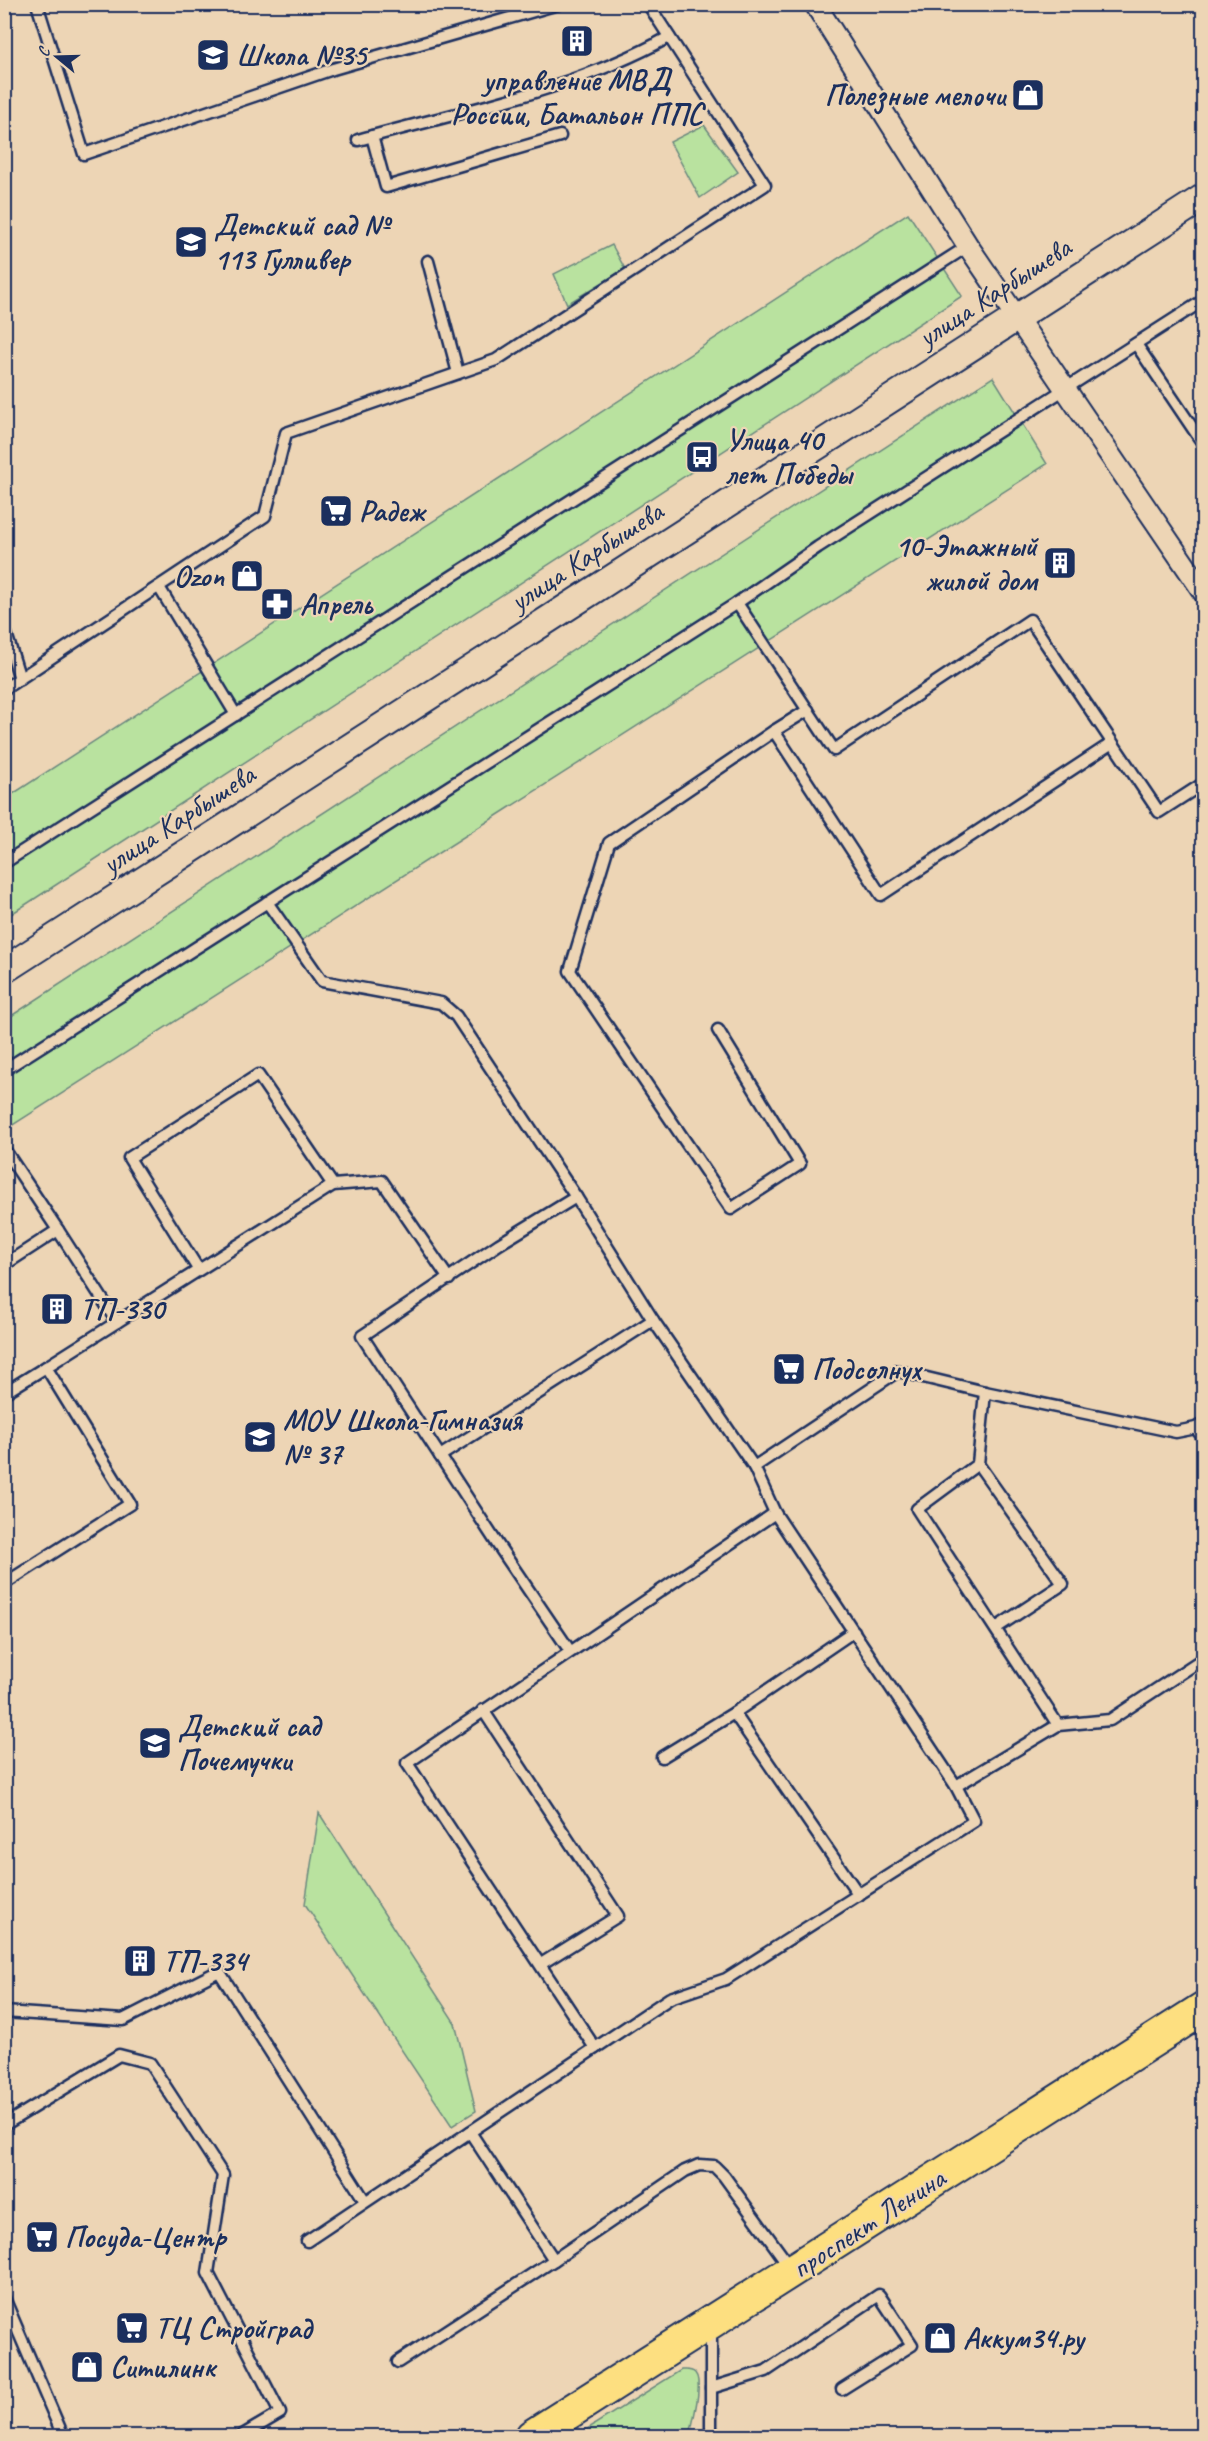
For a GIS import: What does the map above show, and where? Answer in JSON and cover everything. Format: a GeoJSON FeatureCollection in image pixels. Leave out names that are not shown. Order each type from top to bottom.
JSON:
{"type":"FeatureCollection","features":[{"type":"Feature","properties":{"kind":"main road","name":"проспект Ленина"},"geometry":{"type":"LineString","coordinates":[[532,2436],[1203,2008]]}},
{"type":"Feature","properties":{"kind":"street"},"geometry":{"type":"LineString","coordinates":[[815,4],[969,246],[1203,593]]}},
{"type":"Feature","properties":{"kind":"street","name":"улица Карбышева"},"geometry":{"type":"LineString","coordinates":[[4,970],[1203,197]]}},
{"type":"Feature","properties":{"kind":"lane"},"geometry":{"type":"LineString","coordinates":[[37,4],[84,154],[333,69],[558,4]]}},
{"type":"Feature","properties":{"kind":"lane"},"geometry":{"type":"LineString","coordinates":[[4,688],[265,516],[286,433],[496,360],[765,185],[648,4]]}},
{"type":"Feature","properties":{"kind":"lane"},"geometry":{"type":"LineString","coordinates":[[358,140],[543,89],[634,56],[669,37]]}},
{"type":"Feature","properties":{"kind":"lane"},"geometry":{"type":"LineString","coordinates":[[372,136],[386,187],[560,136]]}},
{"type":"Feature","properties":{"kind":"lane"},"geometry":{"type":"LineString","coordinates":[[4,863],[969,246]]}},
{"type":"Feature","properties":{"kind":"lane"},"geometry":{"type":"LineString","coordinates":[[428,261],[458,373]]}},
{"type":"Feature","properties":{"kind":"lane"},"geometry":{"type":"LineString","coordinates":[[4,1070],[737,603],[818,547],[1203,300]]}},
{"type":"Feature","properties":{"kind":"lane"},"geometry":{"type":"LineString","coordinates":[[1136,344],[1203,445]]}},
{"type":"Feature","properties":{"kind":"lane"},"geometry":{"type":"LineString","coordinates":[[159,587],[236,715]]}},
{"type":"Feature","properties":{"kind":"lane"},"geometry":{"type":"LineString","coordinates":[[737,603],[834,750],[1030,620],[1159,812],[1203,783]]}},
{"type":"Feature","properties":{"kind":"lane"},"geometry":{"type":"LineString","coordinates":[[4,627],[20,679]]}},
{"type":"Feature","properties":{"kind":"lane"},"geometry":{"type":"LineString","coordinates":[[718,1030],[800,1164],[731,1209],[570,971],[609,843],[808,710]]}},
{"type":"Feature","properties":{"kind":"lane"},"geometry":{"type":"LineString","coordinates":[[774,731],[882,895],[1112,743]]}},
{"type":"Feature","properties":{"kind":"lane"},"geometry":{"type":"LineString","coordinates":[[267,902],[322,981],[441,1003],[456,1016],[576,1197],[653,1320],[754,1467],[775,1513],[956,1786],[975,1821],[726,1979],[670,1998],[307,2241]]}},
{"type":"Feature","properties":{"kind":"lane"},"geometry":{"type":"LineString","coordinates":[[198,1269],[129,1158],[258,1075],[333,1185]]}},
{"type":"Feature","properties":{"kind":"lane"},"geometry":{"type":"LineString","coordinates":[[4,1149],[117,1322]]}},
{"type":"Feature","properties":{"kind":"lane"},"geometry":{"type":"LineString","coordinates":[[4,1393],[333,1185],[382,1181],[448,1279]]}},
{"type":"Feature","properties":{"kind":"lane"},"geometry":{"type":"LineString","coordinates":[[570,1652],[362,1336],[499,1244],[576,1197]]}},
{"type":"Feature","properties":{"kind":"lane"},"geometry":{"type":"LineString","coordinates":[[4,1265],[58,1230]]}},
{"type":"Feature","properties":{"kind":"lane"},"geometry":{"type":"LineString","coordinates":[[440,1456],[653,1320]]}},
{"type":"Feature","properties":{"kind":"lane"},"geometry":{"type":"LineString","coordinates":[[4,1584],[129,1504],[46,1367]]}},
{"type":"Feature","properties":{"kind":"lane"},"geometry":{"type":"LineString","coordinates":[[754,1467],[898,1371],[985,1392],[1176,1432],[1200,1425],[1203,1438]]}},
{"type":"Feature","properties":{"kind":"lane"},"geometry":{"type":"LineString","coordinates":[[985,1392],[978,1464],[1063,1584],[996,1628]]}},
{"type":"Feature","properties":{"kind":"lane"},"geometry":{"type":"LineString","coordinates":[[978,1464],[917,1509],[1058,1725]]}},
{"type":"Feature","properties":{"kind":"lane"},"geometry":{"type":"LineString","coordinates":[[595,2048],[407,1763],[775,1513]]}},
{"type":"Feature","properties":{"kind":"lane"},"geometry":{"type":"LineString","coordinates":[[662,1757],[734,1713],[855,1631]]}},
{"type":"Feature","properties":{"kind":"lane"},"geometry":{"type":"LineString","coordinates":[[956,1786],[1058,1725],[1110,1720],[1203,1658]]}},
{"type":"Feature","properties":{"kind":"lane"},"geometry":{"type":"LineString","coordinates":[[483,1710],[618,1916],[541,1964]]}},
{"type":"Feature","properties":{"kind":"lane"},"geometry":{"type":"LineString","coordinates":[[734,1713],[859,1895]]}},
{"type":"Feature","properties":{"kind":"lane"},"geometry":{"type":"LineString","coordinates":[[4,2012],[123,2020],[219,1971],[365,2201]]}},
{"type":"Feature","properties":{"kind":"lane"},"geometry":{"type":"LineString","coordinates":[[4,2125],[119,2055],[150,2063],[223,2175],[208,2273],[280,2413],[241,2436]]}},
{"type":"Feature","properties":{"kind":"lane"},"geometry":{"type":"LineString","coordinates":[[470,2133],[554,2260]]}},
{"type":"Feature","properties":{"kind":"lane"},"geometry":{"type":"LineString","coordinates":[[398,2362],[685,2171],[699,2166],[714,2166],[724,2176],[792,2271]]}},
{"type":"Feature","properties":{"kind":"lane"},"geometry":{"type":"LineString","coordinates":[[711,2388],[766,2371],[879,2295],[912,2345],[842,2389]]}},
{"type":"Feature","properties":{"kind":"lane"},"geometry":{"type":"LineString","coordinates":[[4,2298],[63,2436]]}},
{"type":"Feature","properties":{"kind":"lane"},"geometry":{"type":"LineString","coordinates":[[711,2323],[711,2436]]}},
{"type":"Feature","properties":{"kind":"green space"},"geometry":{"type":"Polygon","coordinates":[[[704,125],[738,172],[700,198],[670,142],[704,125]]]}},
{"type":"Feature","properties":{"kind":"green space"},"geometry":{"type":"Polygon","coordinates":[[[908,213],[962,296],[5,918],[5,799],[908,213]]]}},
{"type":"Feature","properties":{"kind":"green space"},"geometry":{"type":"Polygon","coordinates":[[[612,245],[625,269],[567,304],[554,274],[612,245]]]}},
{"type":"Feature","properties":{"kind":"green space"},"geometry":{"type":"Polygon","coordinates":[[[993,377],[1047,464],[5,1130],[5,1020],[993,377]]]}},
{"type":"Feature","properties":{"kind":"green space"},"geometry":{"type":"Polygon","coordinates":[[[319,1813],[455,2023],[476,2111],[452,2126],[305,1904],[319,1813]]]}},
{"type":"Feature","properties":{"kind":"green space"},"geometry":{"type":"Polygon","coordinates":[[[681,2370],[695,2373],[698,2385],[690,2436],[576,2436],[681,2370]]]}},
{"type":"Feature","properties":{"kind":"place","name":"управление МВД России, Батальон ППС"},"geometry":{"type":"Point","coordinates":[577,41]}},
{"type":"Feature","properties":{"kind":"place","name":"Школа №35"},"geometry":{"type":"Point","coordinates":[213,55]}},
{"type":"Feature","properties":{"kind":"place","name":"Полезные мелочи"},"geometry":{"type":"Point","coordinates":[1028,95]}},
{"type":"Feature","properties":{"kind":"place","name":"Детский сад № 113 Гулливер"},"geometry":{"type":"Point","coordinates":[191,242]}},
{"type":"Feature","properties":{"kind":"place","name":"Улица 40 лет Победы"},"geometry":{"type":"Point","coordinates":[702,457]}},
{"type":"Feature","properties":{"kind":"place","name":"Радеж"},"geometry":{"type":"Point","coordinates":[336,511]}},
{"type":"Feature","properties":{"kind":"place","name":"10-Этажный жилой дом"},"geometry":{"type":"Point","coordinates":[1060,563]}},
{"type":"Feature","properties":{"kind":"place","name":"Ozon"},"geometry":{"type":"Point","coordinates":[247,576]}},
{"type":"Feature","properties":{"kind":"place","name":"Апрель"},"geometry":{"type":"Point","coordinates":[277,604]}},
{"type":"Feature","properties":{"kind":"place","name":"ТП-330"},"geometry":{"type":"Point","coordinates":[57,1309]}},
{"type":"Feature","properties":{"kind":"place","name":"Подсолнух"},"geometry":{"type":"Point","coordinates":[789,1369]}},
{"type":"Feature","properties":{"kind":"place","name":"МОУ Школа-Гимназия № 37"},"geometry":{"type":"Point","coordinates":[260,1437]}},
{"type":"Feature","properties":{"kind":"place","name":"Детский сад Почемучки"},"geometry":{"type":"Point","coordinates":[155,1743]}},
{"type":"Feature","properties":{"kind":"place","name":"ТП-334"},"geometry":{"type":"Point","coordinates":[140,1961]}},
{"type":"Feature","properties":{"kind":"place","name":"Посуда-Центр"},"geometry":{"type":"Point","coordinates":[42,2237]}},
{"type":"Feature","properties":{"kind":"place","name":"ТЦ Стройград"},"geometry":{"type":"Point","coordinates":[132,2328]}},
{"type":"Feature","properties":{"kind":"place","name":"Аккум34.ру"},"geometry":{"type":"Point","coordinates":[940,2338]}},
{"type":"Feature","properties":{"kind":"place","name":"Ситилинк"},"geometry":{"type":"Point","coordinates":[87,2367]}}]}
